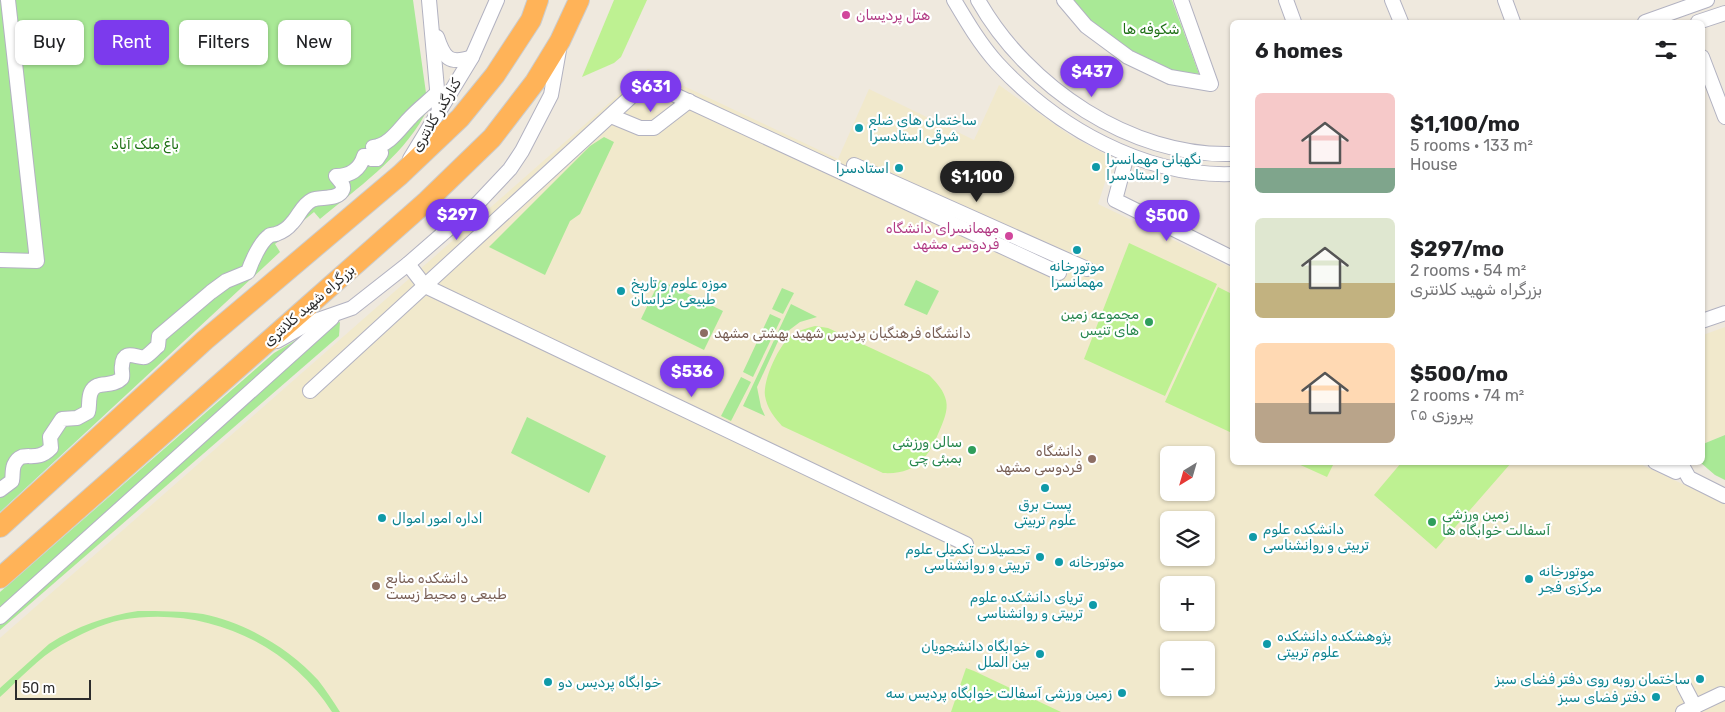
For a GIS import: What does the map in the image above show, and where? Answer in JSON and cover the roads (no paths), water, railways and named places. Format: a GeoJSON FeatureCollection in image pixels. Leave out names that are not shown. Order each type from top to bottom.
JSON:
{"type":"FeatureCollection","features":[{"type":"Feature","properties":{"kind":"highway"},"geometry":{"type":"LineString","coordinates":[[0,527],[205,340],[400,175],[460,118],[496,75],[531,20],[538,0]]}},
{"type":"Feature","properties":{"kind":"highway","name":"بزرگراه شهید کلانتری"},"geometry":{"type":"LineString","coordinates":[[0,578],[427,201],[492,138],[535,82],[560,41],[579,0]]}},
{"type":"Feature","properties":{"kind":"street"},"geometry":{"type":"LineString","coordinates":[[0,260],[37,261],[8,0]]}},
{"type":"Feature","properties":{"kind":"street"},"geometry":{"type":"LineString","coordinates":[[429,0],[439,111]]}},
{"type":"Feature","properties":{"kind":"street","name":"کنارگذر کلانتری"},"geometry":{"type":"LineString","coordinates":[[400,175],[472,57],[497,0]]}},
{"type":"Feature","properties":{"kind":"street"},"geometry":{"type":"LineString","coordinates":[[954,0],[969,26],[996,62],[1028,94],[1075,129],[1127,155],[1172,168],[1219,175],[1230,174]]}},
{"type":"Feature","properties":{"kind":"street"},"geometry":{"type":"LineString","coordinates":[[978,0],[986,15],[1012,48],[1041,78],[1086,111],[1134,136],[1177,148],[1230,154]]}},
{"type":"Feature","properties":{"kind":"street"},"geometry":{"type":"LineString","coordinates":[[1064,0],[1086,26],[1128,57],[1170,77],[1211,84],[1181,0]]}},
{"type":"Feature","properties":{"kind":"street"},"geometry":{"type":"LineString","coordinates":[[1286,0],[1293,20]]}},
{"type":"Feature","properties":{"kind":"street"},"geometry":{"type":"LineString","coordinates":[[1392,0],[1400,20]]}},
{"type":"Feature","properties":{"kind":"street"},"geometry":{"type":"LineString","coordinates":[[1505,0],[1512,20]]}},
{"type":"Feature","properties":{"kind":"street"},"geometry":{"type":"LineString","coordinates":[[1651,20],[1706,0]]}},
{"type":"Feature","properties":{"kind":"street"},"geometry":{"type":"LineString","coordinates":[[1704,20],[1725,13]]}},
{"type":"Feature","properties":{"kind":"street"},"geometry":{"type":"LineString","coordinates":[[431,20],[442,54],[456,60],[472,57]]}},
{"type":"Feature","properties":{"kind":"street"},"geometry":{"type":"LineString","coordinates":[[252,355],[309,324],[352,308],[408,264],[478,203],[510,170],[551,95],[560,41]]}},
{"type":"Feature","properties":{"kind":"street"},"geometry":{"type":"LineString","coordinates":[[1705,65],[1725,117]]}},
{"type":"Feature","properties":{"kind":"street"},"geometry":{"type":"LineString","coordinates":[[310,391],[647,82],[1059,273]]}},
{"type":"Feature","properties":{"kind":"street"},"geometry":{"type":"LineString","coordinates":[[0,490],[12,481],[14,465],[22,456],[26,455],[35,458],[51,448],[50,437],[62,419],[77,418],[88,412],[90,395],[93,389],[102,384],[117,383],[122,378],[122,366],[127,356],[133,354],[145,356],[158,346],[158,336],[226,281],[248,272],[251,263],[269,236],[286,228],[293,222],[302,208],[312,200],[324,197],[331,198],[340,193],[343,185],[336,176],[354,172],[359,167],[364,156],[376,159],[381,153],[376,147],[401,130],[410,118],[437,93]]}},
{"type":"Feature","properties":{"kind":"street"},"geometry":{"type":"LineString","coordinates":[[611,116],[640,128],[654,128],[689,102]]}},
{"type":"Feature","properties":{"kind":"street"},"geometry":{"type":"LineString","coordinates":[[1127,155],[1115,200],[1230,257]]}},
{"type":"Feature","properties":{"kind":"street"},"geometry":{"type":"LineString","coordinates":[[854,165],[1087,269]]}},
{"type":"Feature","properties":{"kind":"street"},"geometry":{"type":"LineString","coordinates":[[408,264],[425,286],[966,544]]}},
{"type":"Feature","properties":{"kind":"street"},"geometry":{"type":"LineString","coordinates":[[1705,320],[1725,313]]}},
{"type":"Feature","properties":{"kind":"street"},"geometry":{"type":"LineString","coordinates":[[0,617],[334,316]]}},
{"type":"Feature","properties":{"kind":"street"},"geometry":{"type":"LineString","coordinates":[[1664,465],[1681,471],[1725,496]]}},
{"type":"Feature","properties":{"kind":"street"},"geometry":{"type":"LineString","coordinates":[[1684,686],[1689,709],[1721,694]]}},
{"type":"Feature","properties":{"kind":"place","name":"هتل پردیسان"},"geometry":{"type":"Point","coordinates":[846,15]}},
{"type":"Feature","properties":{"kind":"place","name":"ساختمان های ضلع شرقی استادسرا"},"geometry":{"type":"Point","coordinates":[859,128]}},
{"type":"Feature","properties":{"kind":"place","name":"نگهبانی مهمانسرا و استادسرا"},"geometry":{"type":"Point","coordinates":[1096,167]}},
{"type":"Feature","properties":{"kind":"place","name":"استادسرا"},"geometry":{"type":"Point","coordinates":[899,168]}},
{"type":"Feature","properties":{"kind":"place","name":"مهمانسرای دانشگاه فردوسی مشهد"},"geometry":{"type":"Point","coordinates":[1009,236]}},
{"type":"Feature","properties":{"kind":"place","name":"موتورخانه مهمانسرا"},"geometry":{"type":"Point","coordinates":[1077,250]}},
{"type":"Feature","properties":{"kind":"place","name":"موزه علوم و تاریخ طبیعی خراسان"},"geometry":{"type":"Point","coordinates":[621,291]}},
{"type":"Feature","properties":{"kind":"place","name":"مجموعه زمین های تنیس"},"geometry":{"type":"Point","coordinates":[1149,322]}},
{"type":"Feature","properties":{"kind":"place","name":"دانشگاه فرهنگیان پردیس شهید بهشتی مشهد"},"geometry":{"type":"Point","coordinates":[704,333]}},
{"type":"Feature","properties":{"kind":"place","name":"سالن ورزشی بمبئی چی"},"geometry":{"type":"Point","coordinates":[972,450]}},
{"type":"Feature","properties":{"kind":"place","name":"دانشگاه فردوسی مشهد"},"geometry":{"type":"Point","coordinates":[1092,459]}},
{"type":"Feature","properties":{"kind":"place","name":"پست برق علوم تربیتی"},"geometry":{"type":"Point","coordinates":[1045,488]}},
{"type":"Feature","properties":{"kind":"place","name":"اداره امور اموال"},"geometry":{"type":"Point","coordinates":[382,518]}},
{"type":"Feature","properties":{"kind":"place","name":"زمین ورزشی آسفالت خوابگاه ها"},"geometry":{"type":"Point","coordinates":[1432,522]}},
{"type":"Feature","properties":{"kind":"place","name":"دانشکده علوم تربیتی و روانشناسی"},"geometry":{"type":"Point","coordinates":[1253,537]}},
{"type":"Feature","properties":{"kind":"place","name":"تحصیلات تکمیلی علوم تربیتی و روانشناسی"},"geometry":{"type":"Point","coordinates":[1040,557]}},
{"type":"Feature","properties":{"kind":"place","name":"موتورخانه"},"geometry":{"type":"Point","coordinates":[1059,562]}},
{"type":"Feature","properties":{"kind":"place","name":"موتورخانه مرکزی فجر"},"geometry":{"type":"Point","coordinates":[1529,579]}},
{"type":"Feature","properties":{"kind":"place","name":"دانشکده منابع طبیعی و محیط زیست"},"geometry":{"type":"Point","coordinates":[376,586]}},
{"type":"Feature","properties":{"kind":"place","name":"تریای دانشکده علوم تربیتی و روانشناسی"},"geometry":{"type":"Point","coordinates":[1093,605]}},
{"type":"Feature","properties":{"kind":"place","name":"پژوهشکده دانشکده علوم تربیتی"},"geometry":{"type":"Point","coordinates":[1267,644]}},
{"type":"Feature","properties":{"kind":"place","name":"خوابگاه دانشجویان بین الملل"},"geometry":{"type":"Point","coordinates":[1040,654]}},
{"type":"Feature","properties":{"kind":"place","name":"ساختمان روبه روی دفتر فضای سبز"},"geometry":{"type":"Point","coordinates":[1700,679]}},
{"type":"Feature","properties":{"kind":"place","name":"خوابگاه پردیس دو"},"geometry":{"type":"Point","coordinates":[548,682]}},
{"type":"Feature","properties":{"kind":"place","name":"زمین ورزشی آسفالت خوابگاه پردیس سه"},"geometry":{"type":"Point","coordinates":[1122,693]}},
{"type":"Feature","properties":{"kind":"place","name":"دفتر فضای سبز"},"geometry":{"type":"Point","coordinates":[1656,697]}},
{"type":"Feature","properties":{"kind":"park label","name":"شکوفه ها"},"geometry":{"type":"Point","coordinates":[1151,29]}},
{"type":"Feature","properties":{"kind":"park label","name":"باغ ملک آباد"},"geometry":{"type":"Point","coordinates":[145,144]}}]}
